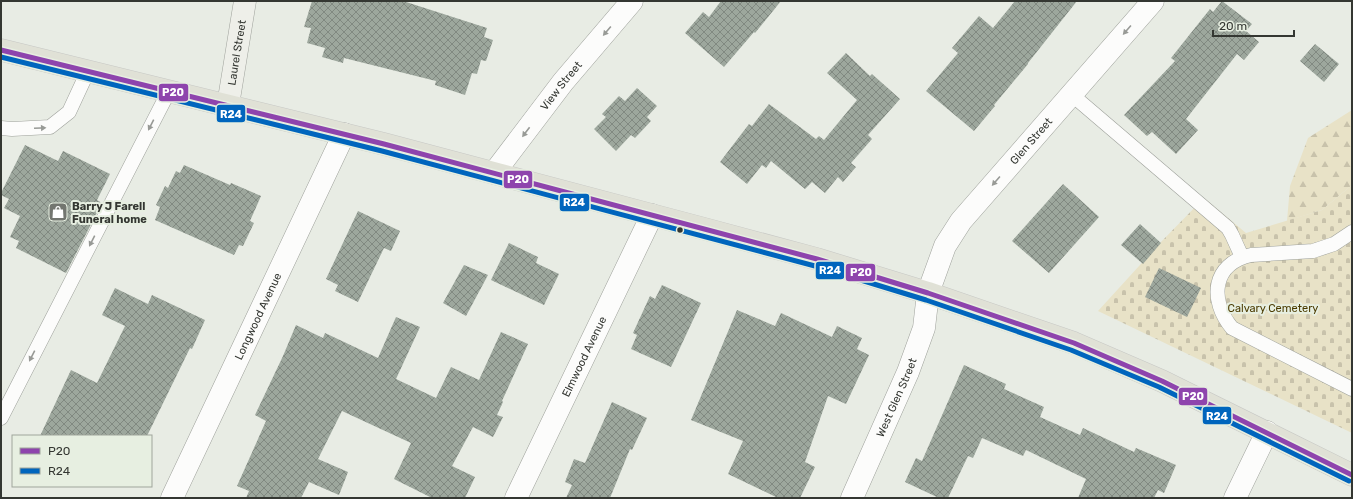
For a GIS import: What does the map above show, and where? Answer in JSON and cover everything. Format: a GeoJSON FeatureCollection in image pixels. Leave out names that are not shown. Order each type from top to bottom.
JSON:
{"type":"FeatureCollection","features":[{"type":"Feature","properties":{"kind":"main road"},"geometry":{"type":"LineString","coordinates":[[1,50],[228,105],[494,173],[817,260],[928,293],[1074,343],[1162,381],[1352,475]]}},
{"type":"Feature","properties":{"kind":"street","name":"Laurel Street"},"geometry":{"type":"LineString","coordinates":[[228,105],[245,1]]}},
{"type":"Feature","properties":{"kind":"street","name":"View Street"},"geometry":{"type":"LineString","coordinates":[[494,173],[563,82],[632,1]]}},
{"type":"Feature","properties":{"kind":"street","name":"Glen Street"},"geometry":{"type":"LineString","coordinates":[[928,293],[945,246],[961,221],[1153,1]]}},
{"type":"Feature","properties":{"kind":"street","name":"Longwood Avenue"},"geometry":{"type":"LineString","coordinates":[[172,498],[344,134]]}},
{"type":"Feature","properties":{"kind":"street","name":"Elmwood Avenue"},"geometry":{"type":"LineString","coordinates":[[516,498],[652,215]]}},
{"type":"Feature","properties":{"kind":"street","name":"West Glen Street"},"geometry":{"type":"LineString","coordinates":[[852,498],[908,372],[924,328],[928,293]]}},
{"type":"Feature","properties":{"kind":"street"},"geometry":{"type":"LineString","coordinates":[[1235,498],[1267,432]]}},
{"type":"Feature","properties":{"kind":"lane"},"geometry":{"type":"LineString","coordinates":[[1,128],[12,129],[50,127],[69,112],[88,71]]}},
{"type":"Feature","properties":{"kind":"lane"},"geometry":{"type":"LineString","coordinates":[[1,418],[169,91]]}},
{"type":"Feature","properties":{"kind":"lane"},"geometry":{"type":"LineString","coordinates":[[1071,94],[1228,228],[1242,257]]}},
{"type":"Feature","properties":{"kind":"lane"},"geometry":{"type":"LineString","coordinates":[[1352,232],[1334,244],[1313,252],[1251,255],[1242,257],[1226,268],[1217,288],[1217,297],[1221,313],[1232,328],[1352,389]]}},
{"type":"Feature","properties":{"kind":"green space"},"geometry":{"type":"Polygon","coordinates":[[[1352,110],[1352,185],[1322,210],[1287,221],[1290,186],[1308,138],[1352,110]]]}},
{"type":"Feature","properties":{"kind":"green space","name":"Calvary Cemetery"},"geometry":{"type":"Polygon","coordinates":[[[1352,185],[1352,433],[1098,311],[1160,243],[1204,198],[1246,233],[1322,210],[1352,185]]]}},
{"type":"Feature","properties":{"kind":"building"},"geometry":{"type":"Polygon","coordinates":[[[312,1],[403,1],[487,28],[484,37],[493,40],[486,61],[481,60],[477,74],[472,73],[465,95],[435,85],[436,81],[344,58],[343,63],[322,57],[325,48],[307,43],[311,28],[304,27],[312,1]]]}},
{"type":"Feature","properties":{"kind":"building"},"geometry":{"type":"Polygon","coordinates":[[[721,1],[781,1],[755,33],[754,32],[724,67],[685,33],[703,12],[709,17],[721,1]]]}},
{"type":"Feature","properties":{"kind":"building"},"geometry":{"type":"Polygon","coordinates":[[[1015,1],[1077,1],[974,131],[926,91],[958,53],[952,48],[979,16],[993,28],[1015,1]]]}},
{"type":"Feature","properties":{"kind":"building"},"geometry":{"type":"Polygon","coordinates":[[[1222,1],[1252,24],[1246,31],[1259,42],[1244,60],[1237,54],[1186,119],[1198,130],[1176,154],[1152,132],[1147,136],[1124,115],[1175,61],[1171,58],[1210,9],[1213,12],[1222,1]]]}},
{"type":"Feature","properties":{"kind":"building"},"geometry":{"type":"Polygon","coordinates":[[[1315,44],[1339,64],[1324,82],[1300,61],[1315,44]]]}},
{"type":"Feature","properties":{"kind":"building"},"geometry":{"type":"Polygon","coordinates":[[[846,53],[870,76],[872,74],[900,99],[868,135],[872,139],[851,163],[856,167],[843,182],[838,177],[825,193],[812,182],[805,189],[771,161],[766,168],[762,165],[747,184],[720,162],[749,124],[752,126],[769,104],[816,139],[819,136],[824,140],[857,100],[827,73],[846,53]]]}},
{"type":"Feature","properties":{"kind":"building"},"geometry":{"type":"Polygon","coordinates":[[[637,88],[657,106],[647,117],[651,121],[635,138],[631,135],[616,151],[594,129],[606,117],[602,114],[619,96],[625,101],[637,88]]]}},
{"type":"Feature","properties":{"kind":"building","name":"Barry J Farell Funeral home"},"geometry":{"type":"Polygon","coordinates":[[[25,145],[58,161],[63,151],[110,174],[97,200],[102,203],[66,273],[16,248],[19,241],[10,237],[20,216],[4,208],[9,199],[1,195],[1,193],[25,145]]]}},
{"type":"Feature","properties":{"kind":"building"},"geometry":{"type":"Polygon","coordinates":[[[184,165],[230,185],[231,183],[261,196],[250,221],[254,223],[243,246],[239,245],[234,255],[155,220],[160,207],[156,205],[165,186],[168,188],[176,171],[180,173],[184,165]]]}},
{"type":"Feature","properties":{"kind":"building"},"geometry":{"type":"Polygon","coordinates":[[[1063,184],[1099,217],[1049,273],[1012,241],[1063,184]]]}},
{"type":"Feature","properties":{"kind":"building"},"geometry":{"type":"Polygon","coordinates":[[[358,211],[400,231],[391,251],[384,248],[358,302],[335,291],[338,285],[326,279],[358,211]]]}},
{"type":"Feature","properties":{"kind":"building"},"geometry":{"type":"Polygon","coordinates":[[[1140,224],[1161,243],[1143,264],[1121,245],[1140,224]]]}},
{"type":"Feature","properties":{"kind":"building"},"geometry":{"type":"Polygon","coordinates":[[[509,243],[538,257],[536,263],[559,274],[544,305],[491,280],[509,243]]]}},
{"type":"Feature","properties":{"kind":"building"},"geometry":{"type":"Polygon","coordinates":[[[464,265],[488,275],[466,316],[443,303],[464,265]]]}},
{"type":"Feature","properties":{"kind":"building"},"geometry":{"type":"Polygon","coordinates":[[[1159,268],[1201,288],[1187,317],[1145,297],[1159,268]]]}},
{"type":"Feature","properties":{"kind":"building"},"geometry":{"type":"Polygon","coordinates":[[[662,285],[701,303],[671,367],[631,349],[637,335],[633,333],[650,296],[655,299],[662,285]]]}},
{"type":"Feature","properties":{"kind":"building"},"geometry":{"type":"Polygon","coordinates":[[[115,288],[148,304],[152,295],[205,320],[192,349],[190,348],[147,435],[40,435],[71,370],[97,383],[125,326],[102,315],[115,288]]]}},
{"type":"Feature","properties":{"kind":"building"},"geometry":{"type":"Polygon","coordinates":[[[737,310],[775,326],[781,313],[832,337],[837,326],[862,338],[857,349],[869,355],[846,404],[828,396],[805,462],[815,467],[800,498],[778,498],[728,474],[743,441],[691,420],[737,310]]]}},
{"type":"Feature","properties":{"kind":"building"},"geometry":{"type":"Polygon","coordinates":[[[396,317],[420,327],[396,379],[436,398],[451,367],[479,380],[501,332],[528,344],[502,401],[503,402],[497,415],[503,417],[493,437],[473,427],[452,466],[475,477],[465,498],[432,498],[394,479],[411,443],[342,411],[318,459],[348,472],[339,495],[309,482],[301,498],[246,498],[249,491],[237,486],[266,421],[255,415],[296,325],[323,338],[325,333],[378,358],[396,317]]]}},
{"type":"Feature","properties":{"kind":"building"},"geometry":{"type":"Polygon","coordinates":[[[964,365],[1006,384],[1004,389],[1044,407],[1040,417],[1080,435],[1083,428],[1134,452],[1136,448],[1176,465],[1164,493],[1158,490],[1154,498],[1078,498],[1086,479],[1026,450],[1023,456],[982,438],[973,458],[968,456],[948,498],[939,498],[905,482],[916,458],[922,461],[964,365]]]}},
{"type":"Feature","properties":{"kind":"building"},"geometry":{"type":"Polygon","coordinates":[[[612,402],[647,418],[632,450],[630,449],[610,498],[566,498],[572,485],[565,482],[574,459],[585,463],[612,402]]]}},
{"type":"Feature","properties":{"kind":"transit line","name":"P20"},"geometry":{"type":"LineString","coordinates":[[1,50],[384,144],[817,259],[928,293],[1074,343],[1162,381],[1352,475]]}},
{"type":"Feature","properties":{"kind":"transit line","name":"R24"},"geometry":{"type":"LineString","coordinates":[[1,57],[382,151],[815,266],[926,300],[1071,350],[1159,387],[1349,481]]}},
{"type":"Feature","properties":{"kind":"place","name":"Barry J Farell Funeral home"},"geometry":{"type":"Point","coordinates":[58,212]}}]}
